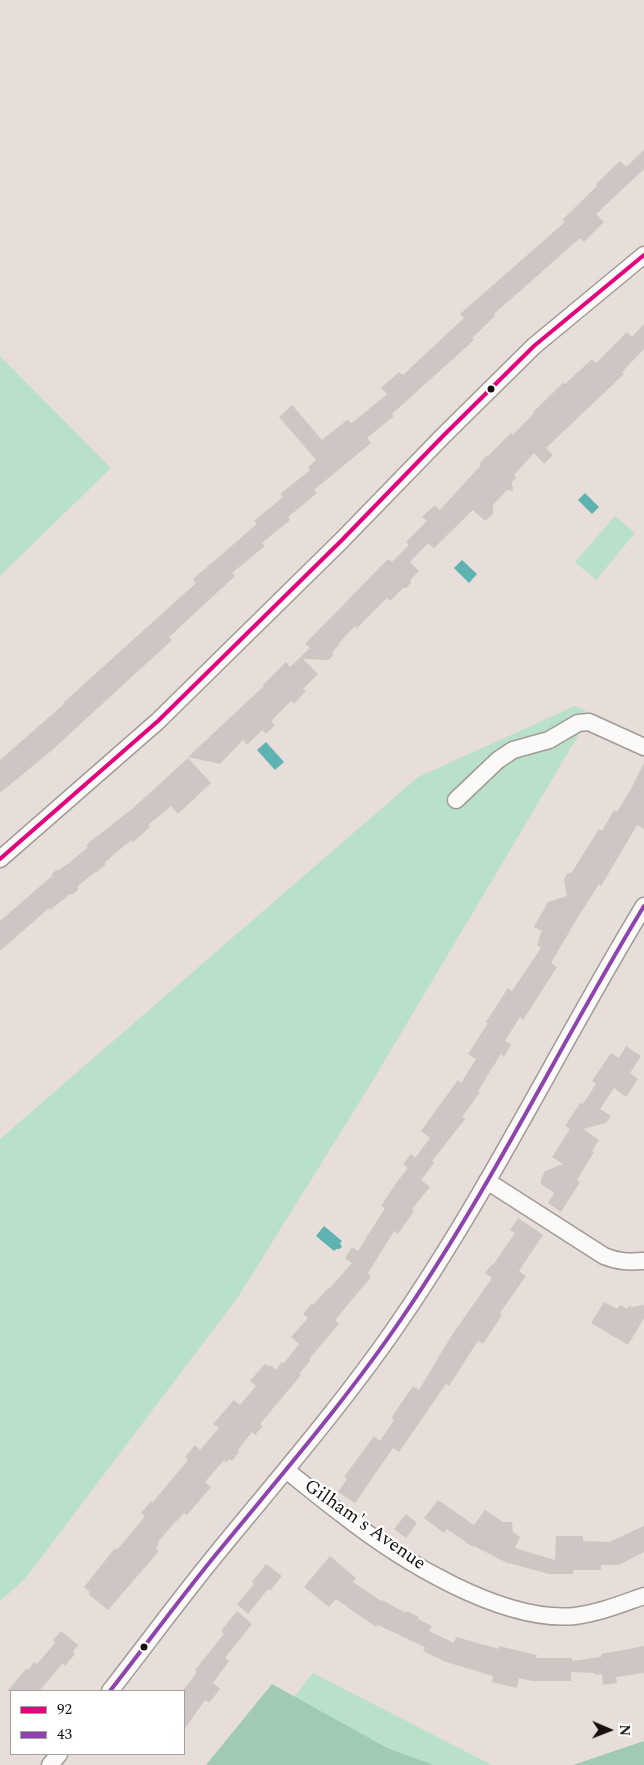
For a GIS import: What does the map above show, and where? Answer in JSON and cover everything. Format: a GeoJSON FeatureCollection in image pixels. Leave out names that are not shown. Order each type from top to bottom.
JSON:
{"type":"FeatureCollection","features":[{"type":"Feature","properties":{"kind":"street"},"geometry":{"type":"LineString","coordinates":[[0,858],[158,721],[342,540],[534,346],[644,255]]}},
{"type":"Feature","properties":{"kind":"street"},"geometry":{"type":"LineString","coordinates":[[456,800],[498,760],[514,750],[549,740],[578,723],[589,722],[644,747]]}},
{"type":"Feature","properties":{"kind":"street"},"geometry":{"type":"LineString","coordinates":[[111,1690],[217,1553],[362,1375],[403,1316],[436,1267],[487,1181],[644,906]]}},
{"type":"Feature","properties":{"kind":"street"},"geometry":{"type":"LineString","coordinates":[[487,1181],[604,1256],[629,1262],[644,1260]]}},
{"type":"Feature","properties":{"kind":"street","name":"Gilham's Avenue"},"geometry":{"type":"LineString","coordinates":[[286,1470],[344,1517],[395,1552],[460,1588],[522,1612],[548,1616],[574,1616],[603,1611],[644,1596]]}},
{"type":"Feature","properties":{"kind":"street"},"geometry":{"type":"LineString","coordinates":[[50,1765],[58,1755]]}},
{"type":"Feature","properties":{"kind":"green space"},"geometry":{"type":"Polygon","coordinates":[[[0,356],[111,468],[0,576],[0,356]]]}},
{"type":"Feature","properties":{"kind":"green space"},"geometry":{"type":"Polygon","coordinates":[[[615,516],[635,533],[596,580],[575,562],[615,516]]]}},
{"type":"Feature","properties":{"kind":"green space"},"geometry":{"type":"Polygon","coordinates":[[[575,706],[591,714],[372,1082],[238,1297],[25,1579],[0,1601],[0,1139],[418,777],[575,706]]]}},
{"type":"Feature","properties":{"kind":"green space"},"geometry":{"type":"Polygon","coordinates":[[[313,1673],[492,1765],[240,1765],[313,1673]]]}},
{"type":"Feature","properties":{"kind":"green space"},"geometry":{"type":"Polygon","coordinates":[[[272,1684],[387,1748],[433,1765],[206,1765],[272,1684]]]}},
{"type":"Feature","properties":{"kind":"green space"},"geometry":{"type":"Polygon","coordinates":[[[644,1741],[644,1765],[573,1765],[644,1741]]]}},
{"type":"Feature","properties":{"kind":"water"},"geometry":{"type":"Polygon","coordinates":[[[585,493],[599,507],[592,514],[578,500],[585,493]]]}},
{"type":"Feature","properties":{"kind":"water"},"geometry":{"type":"Polygon","coordinates":[[[462,560],[477,574],[469,583],[454,568],[462,560]]]}},
{"type":"Feature","properties":{"kind":"water"},"geometry":{"type":"Polygon","coordinates":[[[266,742],[284,762],[275,770],[257,750],[266,742]]]}},
{"type":"Feature","properties":{"kind":"water"},"geometry":{"type":"Polygon","coordinates":[[[324,1226],[342,1241],[340,1243],[342,1247],[334,1251],[316,1236],[324,1226]]]}},
{"type":"Feature","properties":{"kind":"building"},"geometry":{"type":"Polygon","coordinates":[[[644,150],[644,169],[596,214],[604,222],[584,242],[580,238],[494,314],[495,316],[472,338],[474,340],[392,414],[394,416],[367,438],[371,443],[314,490],[317,493],[288,517],[290,520],[262,543],[265,546],[232,573],[235,576],[169,637],[172,640],[51,751],[0,793],[0,760],[196,583],[193,579],[257,524],[254,521],[283,497],[280,494],[310,470],[308,467],[316,460],[279,417],[292,405],[322,440],[347,420],[352,423],[387,394],[381,388],[399,372],[403,375],[464,318],[460,314],[565,222],[562,220],[620,161],[626,167],[644,150]]]}},
{"type":"Feature","properties":{"kind":"building"},"geometry":{"type":"Polygon","coordinates":[[[644,324],[644,349],[622,372],[624,374],[546,448],[553,455],[544,464],[534,453],[514,475],[516,478],[512,482],[513,491],[507,490],[493,505],[493,514],[485,521],[473,510],[434,548],[428,543],[410,562],[419,571],[411,579],[411,583],[390,601],[387,598],[357,628],[355,626],[339,643],[329,660],[303,659],[318,674],[303,689],[306,691],[294,704],[291,701],[271,721],[275,725],[266,734],[262,730],[247,745],[243,740],[220,764],[188,757],[264,686],[286,662],[290,667],[310,648],[305,644],[388,559],[392,562],[409,545],[406,542],[427,521],[422,517],[435,505],[440,510],[481,465],[479,464],[487,455],[511,433],[513,435],[533,412],[564,382],[565,384],[592,359],[596,363],[627,332],[632,337],[644,324]]]}},
{"type":"Feature","properties":{"kind":"building"},"geometry":{"type":"Polygon","coordinates":[[[188,758],[211,783],[178,814],[171,806],[148,825],[150,827],[133,842],[131,840],[104,863],[106,864],[96,873],[78,886],[78,890],[50,910],[49,908],[0,951],[0,921],[52,876],[56,870],[70,862],[88,847],[86,845],[132,809],[188,758]]]}},
{"type":"Feature","properties":{"kind":"building"},"geometry":{"type":"Polygon","coordinates":[[[644,763],[644,829],[637,825],[601,886],[599,884],[551,963],[557,967],[523,1020],[520,1017],[505,1041],[511,1045],[504,1057],[501,1054],[478,1091],[480,1092],[462,1117],[465,1119],[432,1161],[434,1163],[421,1180],[430,1187],[412,1209],[414,1211],[398,1234],[394,1231],[368,1273],[371,1277],[335,1320],[339,1324],[309,1359],[311,1360],[299,1374],[301,1375],[260,1424],[263,1426],[255,1435],[252,1432],[232,1461],[229,1459],[226,1463],[224,1460],[205,1482],[211,1487],[187,1515],[184,1513],[157,1543],[159,1544],[156,1548],[159,1551],[108,1610],[88,1594],[90,1592],[84,1587],[115,1548],[117,1550],[145,1516],[141,1513],[151,1501],[152,1503],[188,1460],[185,1457],[195,1445],[200,1450],[219,1428],[213,1424],[234,1400],[240,1405],[256,1386],[250,1381],[265,1364],[269,1367],[270,1365],[276,1370],[299,1344],[291,1337],[308,1318],[303,1314],[352,1263],[345,1258],[352,1247],[358,1251],[385,1208],[381,1206],[408,1168],[403,1164],[411,1154],[415,1158],[430,1138],[421,1131],[458,1080],[461,1083],[476,1059],[468,1054],[488,1023],[486,1022],[508,988],[512,991],[541,948],[537,945],[542,931],[534,927],[548,902],[567,896],[564,880],[567,874],[572,872],[599,829],[602,831],[614,810],[617,812],[644,763]]]}},
{"type":"Feature","properties":{"kind":"building"},"geometry":{"type":"Polygon","coordinates":[[[626,1046],[641,1056],[630,1073],[638,1079],[626,1097],[614,1088],[600,1109],[611,1116],[606,1123],[583,1129],[599,1140],[577,1180],[580,1182],[561,1212],[548,1203],[554,1193],[541,1184],[541,1179],[545,1171],[563,1164],[552,1157],[570,1129],[565,1126],[580,1103],[583,1104],[596,1084],[592,1081],[611,1053],[619,1058],[626,1046]]]}},
{"type":"Feature","properties":{"kind":"building"},"geometry":{"type":"Polygon","coordinates":[[[518,1218],[543,1235],[519,1271],[526,1276],[500,1313],[502,1315],[483,1344],[478,1341],[449,1386],[446,1384],[399,1452],[393,1448],[355,1503],[338,1492],[347,1479],[344,1477],[374,1436],[380,1441],[394,1420],[392,1419],[393,1415],[413,1386],[419,1390],[452,1335],[492,1278],[485,1273],[493,1265],[515,1233],[510,1230],[518,1218]]]}},
{"type":"Feature","properties":{"kind":"building"},"geometry":{"type":"Polygon","coordinates":[[[604,1302],[617,1309],[620,1305],[627,1309],[629,1306],[644,1305],[644,1318],[628,1345],[591,1323],[604,1302]]]}},
{"type":"Feature","properties":{"kind":"building"},"geometry":{"type":"Polygon","coordinates":[[[438,1500],[474,1525],[485,1510],[503,1522],[512,1522],[513,1532],[520,1537],[515,1548],[555,1560],[556,1536],[583,1536],[583,1541],[609,1542],[644,1526],[644,1552],[619,1565],[601,1565],[601,1570],[573,1570],[573,1574],[549,1574],[509,1564],[473,1547],[447,1529],[444,1533],[424,1518],[438,1500]]]}},
{"type":"Feature","properties":{"kind":"building"},"geometry":{"type":"Polygon","coordinates":[[[406,1514],[417,1523],[406,1538],[394,1529],[406,1514]]]}},
{"type":"Feature","properties":{"kind":"building"},"geometry":{"type":"Polygon","coordinates":[[[330,1556],[356,1578],[353,1582],[381,1601],[419,1617],[418,1619],[432,1626],[429,1631],[454,1643],[456,1637],[499,1649],[499,1646],[537,1655],[536,1658],[572,1658],[572,1661],[601,1657],[601,1654],[644,1646],[644,1673],[616,1677],[617,1683],[603,1685],[602,1674],[571,1672],[571,1681],[532,1681],[519,1678],[517,1688],[492,1682],[493,1676],[446,1662],[423,1651],[425,1647],[378,1625],[376,1627],[336,1599],[329,1607],[304,1587],[330,1556]]]}},
{"type":"Feature","properties":{"kind":"building"},"geometry":{"type":"Polygon","coordinates":[[[266,1564],[282,1576],[270,1591],[268,1589],[248,1614],[237,1604],[254,1584],[252,1582],[266,1564]]]}},
{"type":"Feature","properties":{"kind":"building"},"geometry":{"type":"Polygon","coordinates":[[[237,1611],[252,1624],[225,1658],[229,1661],[213,1683],[220,1689],[209,1703],[205,1700],[185,1729],[184,1689],[197,1672],[195,1670],[224,1634],[221,1631],[237,1611]]]}},
{"type":"Feature","properties":{"kind":"building"},"geometry":{"type":"Polygon","coordinates":[[[61,1631],[78,1645],[73,1652],[75,1654],[65,1666],[63,1663],[40,1690],[7,1691],[26,1669],[28,1670],[34,1662],[37,1664],[55,1643],[53,1640],[61,1631]]]}},
{"type":"Feature","properties":{"kind":"transit line","name":"92"},"geometry":{"type":"LineString","coordinates":[[0,859],[158,721],[342,540],[534,346],[644,255]]}},
{"type":"Feature","properties":{"kind":"transit line","name":"43"},"geometry":{"type":"LineString","coordinates":[[111,1690],[204,1569],[290,1465],[383,1346],[468,1215],[644,906]]}}]}
